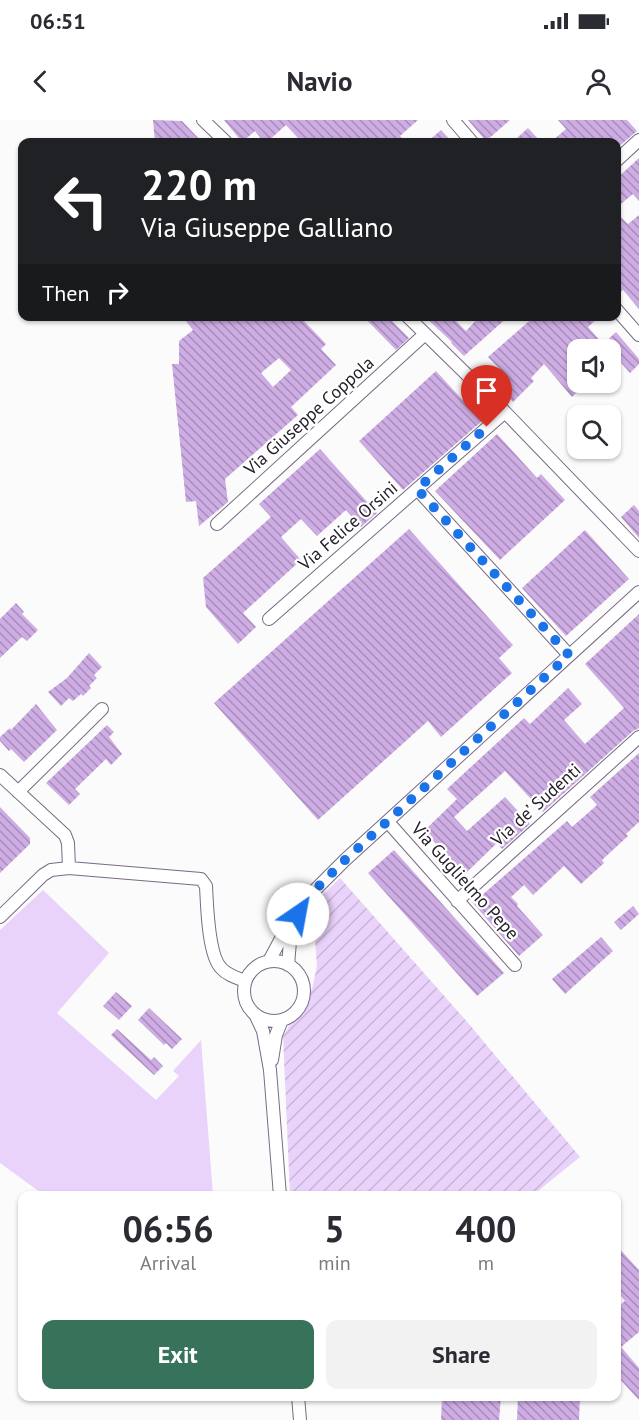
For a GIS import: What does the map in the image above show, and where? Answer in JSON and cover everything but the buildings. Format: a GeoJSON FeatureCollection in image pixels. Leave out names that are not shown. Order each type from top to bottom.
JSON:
{"type":"FeatureCollection","features":[{"type":"Feature","properties":{"kind":"street"},"geometry":{"type":"LineString","coordinates":[[203,120],[222,138]]}},
{"type":"Feature","properties":{"kind":"street"},"geometry":{"type":"LineString","coordinates":[[453,120],[469,138]]}},
{"type":"Feature","properties":{"kind":"street"},"geometry":{"type":"LineString","coordinates":[[621,156],[639,140]]}},
{"type":"Feature","properties":{"kind":"street"},"geometry":{"type":"LineString","coordinates":[[621,315],[639,335]]}},
{"type":"Feature","properties":{"kind":"street"},"geometry":{"type":"LineString","coordinates":[[412,321],[505,412],[639,551]]}},
{"type":"Feature","properties":{"kind":"street","name":"Via Giuseppe Coppola"},"geometry":{"type":"LineString","coordinates":[[217,524],[425,334]]}},
{"type":"Feature","properties":{"kind":"street","name":"Via Felice Orsini"},"geometry":{"type":"LineString","coordinates":[[269,619],[505,412]]}},
{"type":"Feature","properties":{"kind":"street"},"geometry":{"type":"LineString","coordinates":[[417,489],[569,655]]}},
{"type":"Feature","properties":{"kind":"street"},"geometry":{"type":"LineString","coordinates":[[269,961],[291,920],[306,899],[345,860],[639,592]]}},
{"type":"Feature","properties":{"kind":"street"},"geometry":{"type":"LineString","coordinates":[[18,792],[102,709]]}},
{"type":"Feature","properties":{"kind":"street","name":"Via de’ Sudenti"},"geometry":{"type":"LineString","coordinates":[[457,901],[639,737]]}},
{"type":"Feature","properties":{"kind":"street"},"geometry":{"type":"LineString","coordinates":[[0,775],[65,836],[68,843],[69,868]]}},
{"type":"Feature","properties":{"kind":"street","name":"Via Guglielmo Pepe"},"geometry":{"type":"LineString","coordinates":[[388,822],[515,965]]}},
{"type":"Feature","properties":{"kind":"street"},"geometry":{"type":"LineString","coordinates":[[0,917],[51,870],[69,868],[201,879],[206,886],[211,940],[220,968],[245,981]]}},
{"type":"Feature","properties":{"kind":"street"},"geometry":{"type":"LineString","coordinates":[[288,964],[291,930],[306,899]]}},
{"type":"Feature","properties":{"kind":"street"},"geometry":{"type":"LineString","coordinates":[[255,1014],[265,1020],[282,1020],[297,1010],[303,994],[300,977],[288,964],[269,961],[257,966],[245,981],[245,999],[263,1031],[270,1070],[280,1191]]}},
{"type":"Feature","properties":{"kind":"street"},"geometry":{"type":"LineString","coordinates":[[270,1070],[276,1035],[282,1020]]}},
{"type":"Feature","properties":{"kind":"street"},"geometry":{"type":"LineString","coordinates":[[298,1401],[300,1420]]}},
{"type":"Feature","properties":{"kind":"shaded area"},"geometry":{"type":"Polygon","coordinates":[[[340,878],[469,1024],[580,1157],[538,1191],[290,1191],[283,1036],[312,989],[317,966],[312,905],[340,878]]]}},
{"type":"Feature","properties":{"kind":"shaded area"},"geometry":{"type":"Polygon","coordinates":[[[43,890],[109,953],[57,1013],[156,1100],[179,1076],[173,1071],[201,1040],[213,1191],[38,1191],[0,1163],[0,930],[43,890]]]}},
{"type":"Feature","properties":{"kind":"route"},"geometry":{"type":"LineString","coordinates":[[298,914],[306,899],[345,860],[569,655],[417,489],[487,427]]}}]}
